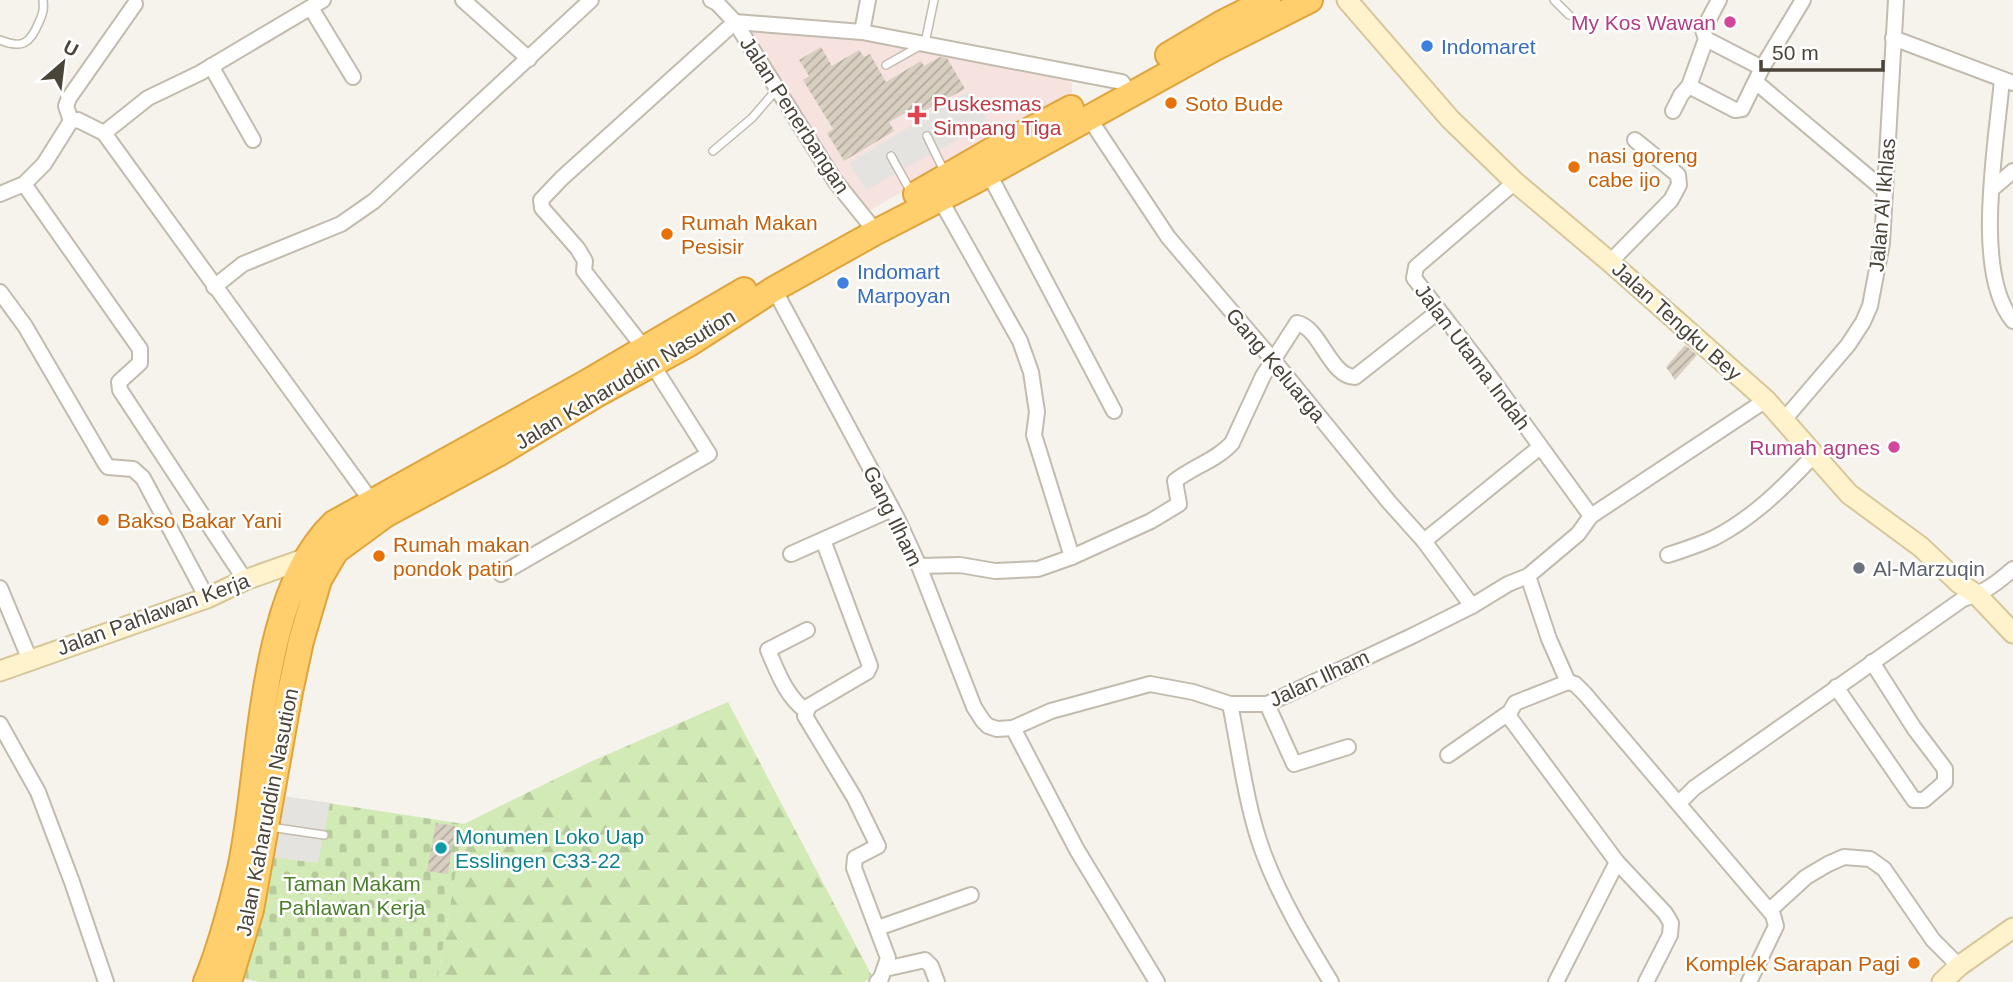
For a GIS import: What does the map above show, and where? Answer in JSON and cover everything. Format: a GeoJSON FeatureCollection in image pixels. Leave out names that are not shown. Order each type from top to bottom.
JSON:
{"type":"FeatureCollection","features":[{"type":"Feature","properties":{"kind":"highway","name":"Jalan Kaharuddin Nasution"},"geometry":{"type":"LineString","coordinates":[[206,982],[240,868],[268,678],[280,624],[317,562],[385,515],[498,454],[596,395],[648,356],[768,276],[872,227],[913,195],[989,174],[1089,118],[1126,88],[1222,23],[1268,0]]}},
{"type":"Feature","properties":{"kind":"highway","name":"Jalan Kaharuddin Nasution"},"geometry":{"type":"LineString","coordinates":[[229,982],[251,910],[301,641],[318,580],[320,537],[334,523],[582,385],[648,356],[689,344],[872,227],[943,188],[1001,145],[1215,48],[1310,0]]}},
{"type":"Feature","properties":{"kind":"main road","name":"Jalan Tengku Bey"},"geometry":{"type":"LineString","coordinates":[[1347,0],[1450,119],[1515,182],[1766,400],[1849,494],[1921,547],[1959,583],[1977,595],[2013,633]]}},
{"type":"Feature","properties":{"kind":"main road","name":"Jalan Pahlawan Kerja"},"geometry":{"type":"LineString","coordinates":[[0,671],[207,598],[245,580],[317,562]]}},
{"type":"Feature","properties":{"kind":"main road"},"geometry":{"type":"LineString","coordinates":[[1942,982],[1959,966],[2013,928]]}},
{"type":"Feature","properties":{"kind":"street"},"geometry":{"type":"LineString","coordinates":[[463,0],[529,59]]}},
{"type":"Feature","properties":{"kind":"street"},"geometry":{"type":"LineString","coordinates":[[214,287],[243,264],[341,224],[374,201],[591,0]]}},
{"type":"Feature","properties":{"kind":"street","name":"Jalan Penerbangan"},"geometry":{"type":"LineString","coordinates":[[711,0],[735,22],[835,181],[872,227]]}},
{"type":"Feature","properties":{"kind":"street"},"geometry":{"type":"LineString","coordinates":[[862,32],[868,0]]}},
{"type":"Feature","properties":{"kind":"street"},"geometry":{"type":"LineString","coordinates":[[1673,111],[1689,86],[1706,39],[1703,30],[1718,0]]}},
{"type":"Feature","properties":{"kind":"street"},"geometry":{"type":"LineString","coordinates":[[1689,86],[1735,110],[1743,108],[1762,68],[1803,0]]}},
{"type":"Feature","properties":{"kind":"street","name":"Jalan Al Ikhlas"},"geometry":{"type":"LineString","coordinates":[[1783,421],[1848,345],[1870,306],[1880,262],[1896,0]]}},
{"type":"Feature","properties":{"kind":"street"},"geometry":{"type":"LineString","coordinates":[[71,121],[66,106],[69,98],[135,4]]}},
{"type":"Feature","properties":{"kind":"street"},"geometry":{"type":"LineString","coordinates":[[104,133],[148,98],[170,89],[317,4],[353,77]]}},
{"type":"Feature","properties":{"kind":"street"},"geometry":{"type":"LineString","coordinates":[[501,574],[709,454],[648,356],[584,271],[585,261],[578,250],[540,204],[562,178],[735,22],[862,32],[925,43],[1126,88]]}},
{"type":"Feature","properties":{"kind":"street"},"geometry":{"type":"LineString","coordinates":[[1893,38],[2008,81],[1992,189],[1989,243],[2002,304],[2013,321]]}},
{"type":"Feature","properties":{"kind":"street"},"geometry":{"type":"LineString","coordinates":[[1706,39],[1762,68]]}},
{"type":"Feature","properties":{"kind":"street"},"geometry":{"type":"LineString","coordinates":[[211,66],[253,140]]}},
{"type":"Feature","properties":{"kind":"street"},"geometry":{"type":"LineString","coordinates":[[1756,83],[1884,190]]}},
{"type":"Feature","properties":{"kind":"street","name":"Gang Keluarga"},"geometry":{"type":"LineString","coordinates":[[1089,118],[1168,237],[1424,541],[1472,606]]}},
{"type":"Feature","properties":{"kind":"street"},"geometry":{"type":"LineString","coordinates":[[0,194],[24,184],[44,164],[71,121],[78,120],[104,133],[372,502]]}},
{"type":"Feature","properties":{"kind":"street"},"geometry":{"type":"LineString","coordinates":[[1610,262],[1671,200],[1679,185],[1678,175],[1635,140]]}},
{"type":"Feature","properties":{"kind":"street"},"geometry":{"type":"LineString","coordinates":[[1992,189],[2013,171]]}},
{"type":"Feature","properties":{"kind":"street"},"geometry":{"type":"LineString","coordinates":[[989,174],[1114,411]]}},
{"type":"Feature","properties":{"kind":"street","name":"Jalan Utama Indah"},"geometry":{"type":"LineString","coordinates":[[1515,182],[1416,267],[1414,278],[1591,516]]}},
{"type":"Feature","properties":{"kind":"street"},"geometry":{"type":"LineString","coordinates":[[24,184],[140,349],[140,363],[119,382],[120,390],[245,580]]}},
{"type":"Feature","properties":{"kind":"street"},"geometry":{"type":"LineString","coordinates":[[943,188],[1020,341],[1031,372],[1037,412],[1034,435],[1072,557]]}},
{"type":"Feature","properties":{"kind":"street"},"geometry":{"type":"LineString","coordinates":[[2000,294],[2013,283]]}},
{"type":"Feature","properties":{"kind":"street","name":"Gang Ilham"},"geometry":{"type":"LineString","coordinates":[[774,289],[892,509],[919,566],[974,707],[988,726],[997,729],[1013,728]]}},
{"type":"Feature","properties":{"kind":"street"},"geometry":{"type":"LineString","coordinates":[[0,292],[25,326],[104,463],[108,467],[134,469],[143,478],[207,598]]}},
{"type":"Feature","properties":{"kind":"street"},"geometry":{"type":"LineString","coordinates":[[919,566],[960,565],[995,571],[1038,569],[1072,557],[1151,521],[1179,504],[1175,481],[1232,443],[1273,360],[1298,322],[1308,329],[1345,375],[1351,378],[1359,376],[1439,311]]}},
{"type":"Feature","properties":{"kind":"street","name":"Jalan Ilham"},"geometry":{"type":"LineString","coordinates":[[1013,728],[1051,712],[1150,684],[1193,692],[1230,704],[1267,705],[1528,576],[1578,534],[1591,516],[1766,400]]}},
{"type":"Feature","properties":{"kind":"street"},"geometry":{"type":"LineString","coordinates":[[1424,541],[1540,447]]}},
{"type":"Feature","properties":{"kind":"street"},"geometry":{"type":"LineString","coordinates":[[1668,555],[1712,539],[1750,517],[1814,456]]}},
{"type":"Feature","properties":{"kind":"street"},"geometry":{"type":"LineString","coordinates":[[791,554],[892,509]]}},
{"type":"Feature","properties":{"kind":"street"},"geometry":{"type":"LineString","coordinates":[[823,540],[870,666],[867,672],[808,706],[806,716],[854,797],[878,846],[855,858],[854,868],[888,958],[881,975]]}},
{"type":"Feature","properties":{"kind":"street"},"geometry":{"type":"LineString","coordinates":[[1679,803],[1694,788],[1836,687],[1963,599],[1992,587],[2013,569]]}},
{"type":"Feature","properties":{"kind":"street"},"geometry":{"type":"LineString","coordinates":[[1528,576],[1549,639],[1568,682]]}},
{"type":"Feature","properties":{"kind":"street"},"geometry":{"type":"LineString","coordinates":[[0,588],[30,660]]}},
{"type":"Feature","properties":{"kind":"street"},"geometry":{"type":"LineString","coordinates":[[806,710],[797,704],[784,687],[768,650],[807,630]]}},
{"type":"Feature","properties":{"kind":"street"},"geometry":{"type":"LineString","coordinates":[[1836,687],[1914,800],[1924,800],[1945,782],[1945,769],[1914,728],[1872,662]]}},
{"type":"Feature","properties":{"kind":"street"},"geometry":{"type":"LineString","coordinates":[[1448,755],[1510,712],[1515,703],[1568,682],[1575,684],[1773,915],[1776,926],[1749,982]]}},
{"type":"Feature","properties":{"kind":"street"},"geometry":{"type":"LineString","coordinates":[[1230,704],[1253,817],[1263,852],[1305,939],[1331,982]]}},
{"type":"Feature","properties":{"kind":"street"},"geometry":{"type":"LineString","coordinates":[[1267,705],[1294,764],[1348,747]]}},
{"type":"Feature","properties":{"kind":"street"},"geometry":{"type":"LineString","coordinates":[[1510,712],[1510,718],[1617,862],[1657,902],[1671,923],[1670,935],[1646,982]]}},
{"type":"Feature","properties":{"kind":"street"},"geometry":{"type":"LineString","coordinates":[[0,724],[38,792],[106,982]]}},
{"type":"Feature","properties":{"kind":"street"},"geometry":{"type":"LineString","coordinates":[[1013,728],[1077,850],[1157,982]]}},
{"type":"Feature","properties":{"kind":"street"},"geometry":{"type":"LineString","coordinates":[[1770,910],[1806,877],[1828,864],[1844,857],[1864,857],[1884,869],[1933,940],[1959,966]]}},
{"type":"Feature","properties":{"kind":"street"},"geometry":{"type":"LineString","coordinates":[[1556,982],[1617,862]]}},
{"type":"Feature","properties":{"kind":"street"},"geometry":{"type":"LineString","coordinates":[[878,928],[971,895]]}},
{"type":"Feature","properties":{"kind":"street"},"geometry":{"type":"LineString","coordinates":[[881,975],[925,960],[931,966],[937,982]]}},
{"type":"Feature","properties":{"kind":"lane"},"geometry":{"type":"LineString","coordinates":[[0,40],[13,45],[30,40],[44,11],[43,0]]}},
{"type":"Feature","properties":{"kind":"lane"},"geometry":{"type":"LineString","coordinates":[[886,65],[925,43],[934,0]]}},
{"type":"Feature","properties":{"kind":"lane"},"geometry":{"type":"LineString","coordinates":[[1554,0],[1569,15]]}},
{"type":"Feature","properties":{"kind":"lane"},"geometry":{"type":"LineString","coordinates":[[713,151],[752,118],[777,89]]}},
{"type":"Feature","properties":{"kind":"lane"},"geometry":{"type":"LineString","coordinates":[[926,136],[943,188]]}},
{"type":"Feature","properties":{"kind":"lane"},"geometry":{"type":"LineString","coordinates":[[891,156],[913,195]]}},
{"type":"Feature","properties":{"kind":"lane"},"geometry":{"type":"LineString","coordinates":[[266,826],[324,835]]}},
{"type":"Feature","properties":{"kind":"shaded area","name":"Puskesmas Simpang Tiga"},"geometry":{"type":"Polygon","coordinates":[[[760,19],[939,50],[1062,78],[1072,83],[1072,93],[869,211],[840,180],[750,34],[752,24],[760,19]]]}},
{"type":"Feature","properties":{"kind":"shaded area"},"geometry":{"type":"Polygon","coordinates":[[[969,91],[989,122],[866,190],[849,163],[969,91]]]}},
{"type":"Feature","properties":{"kind":"shaded area"},"geometry":{"type":"Polygon","coordinates":[[[282,796],[330,803],[318,863],[269,857],[282,796]]]}},
{"type":"Feature","properties":{"kind":"green space"},"geometry":{"type":"Polygon","coordinates":[[[728,702],[872,976],[864,982],[437,982],[464,824],[590,762],[728,702]]]}},
{"type":"Feature","properties":{"kind":"green space","name":"Taman Makam Pahlawan Kerja"},"geometry":{"type":"Polygon","coordinates":[[[282,796],[464,824],[437,982],[260,982],[245,979],[282,796]]]}},
{"type":"Feature","properties":{"kind":"building"},"geometry":{"type":"Polygon","coordinates":[[[821,47],[832,66],[859,50],[864,57],[870,54],[886,82],[921,61],[924,66],[940,57],[947,58],[965,89],[916,115],[912,109],[889,122],[894,131],[844,161],[827,133],[833,129],[803,80],[809,76],[799,60],[821,47]]]}},
{"type":"Feature","properties":{"kind":"building"},"geometry":{"type":"Polygon","coordinates":[[[1685,345],[1697,355],[1675,380],[1666,367],[1685,345]]]}},
{"type":"Feature","properties":{"kind":"building","name":"Monumen Loko Uap Esslingen C33-22"},"geometry":{"type":"Polygon","coordinates":[[[436,823],[455,826],[448,874],[427,871],[436,823]]]}},
{"type":"Feature","properties":{"kind":"place","name":"My Kos Wawan"},"geometry":{"type":"Point","coordinates":[1730,22]}},
{"type":"Feature","properties":{"kind":"place","name":"Indomaret"},"geometry":{"type":"Point","coordinates":[1427,46]}},
{"type":"Feature","properties":{"kind":"place","name":"Soto Bude"},"geometry":{"type":"Point","coordinates":[1171,103]}},
{"type":"Feature","properties":{"kind":"place","name":"Puskesmas Simpang Tiga"},"geometry":{"type":"Point","coordinates":[917,115]}},
{"type":"Feature","properties":{"kind":"place","name":"nasi goreng cabe ijo"},"geometry":{"type":"Point","coordinates":[1574,167]}},
{"type":"Feature","properties":{"kind":"place","name":"Rumah Makan Pesisir"},"geometry":{"type":"Point","coordinates":[667,234]}},
{"type":"Feature","properties":{"kind":"place","name":"Indomart Marpoyan"},"geometry":{"type":"Point","coordinates":[843,283]}},
{"type":"Feature","properties":{"kind":"place","name":"Rumah agnes"},"geometry":{"type":"Point","coordinates":[1894,447]}},
{"type":"Feature","properties":{"kind":"place","name":"Bakso Bakar Yani"},"geometry":{"type":"Point","coordinates":[103,520]}},
{"type":"Feature","properties":{"kind":"place","name":"Rumah makan pondok patin"},"geometry":{"type":"Point","coordinates":[379,556]}},
{"type":"Feature","properties":{"kind":"place","name":"Al-Marzuqin"},"geometry":{"type":"Point","coordinates":[1859,568]}},
{"type":"Feature","properties":{"kind":"place","name":"Monumen Loko Uap Esslingen C33-22"},"geometry":{"type":"Point","coordinates":[441,848]}},
{"type":"Feature","properties":{"kind":"place","name":"Komplek Sarapan Pagi"},"geometry":{"type":"Point","coordinates":[1914,963]}}]}
